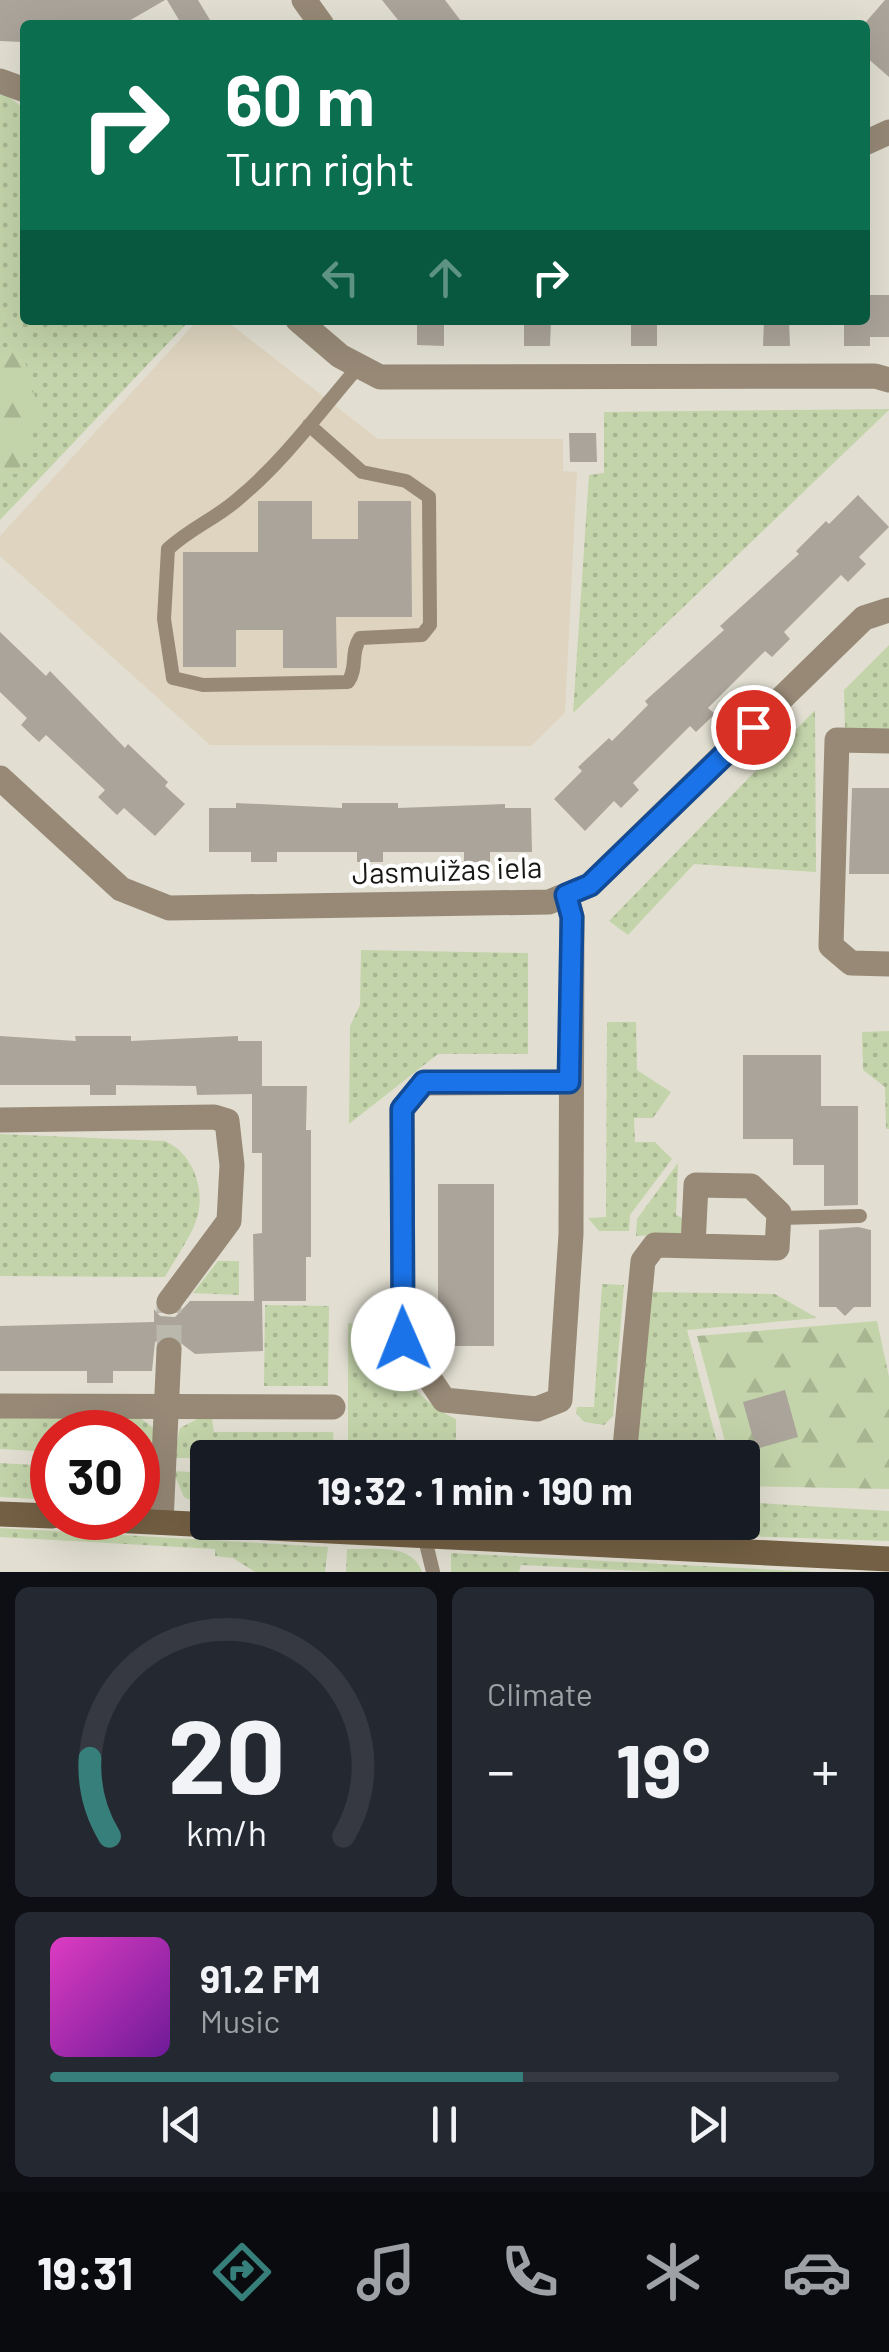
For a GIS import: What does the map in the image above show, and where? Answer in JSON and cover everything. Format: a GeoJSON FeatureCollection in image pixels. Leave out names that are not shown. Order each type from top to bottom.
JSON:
{"type":"FeatureCollection","features":[{"type":"Feature","properties":{"kind":"street"},"geometry":{"type":"LineString","coordinates":[[304,325],[340,356],[380,377],[875,376],[889,380]]}},
{"type":"Feature","properties":{"kind":"street","name":"Jasmuižas iela"},"geometry":{"type":"LineString","coordinates":[[0,778],[120,888],[169,908],[548,902],[590,885],[864,618],[889,610]]}},
{"type":"Feature","properties":{"kind":"street"},"geometry":{"type":"LineString","coordinates":[[889,741],[837,740],[832,946],[850,963],[889,964]]}},
{"type":"Feature","properties":{"kind":"street"},"geometry":{"type":"LineString","coordinates":[[566,895],[572,917],[570,1234],[560,1400],[537,1409],[444,1400],[403,1339],[402,1109],[424,1082],[569,1082]]}},
{"type":"Feature","properties":{"kind":"street"},"geometry":{"type":"LineString","coordinates":[[0,1120],[214,1117],[227,1122],[232,1144],[228,1221],[169,1302]]}},
{"type":"Feature","properties":{"kind":"street"},"geometry":{"type":"LineString","coordinates":[[626,1440],[642,1262],[654,1245],[693,1246],[778,1248],[779,1213],[750,1186],[696,1185],[693,1246]]}},
{"type":"Feature","properties":{"kind":"street"},"geometry":{"type":"LineString","coordinates":[[169,1350],[161,1522],[190,1524]]}},
{"type":"Feature","properties":{"kind":"street"},"geometry":{"type":"LineString","coordinates":[[0,1406],[334,1406]]}},
{"type":"Feature","properties":{"kind":"street"},"geometry":{"type":"LineString","coordinates":[[0,1514],[30,1515]]}},
{"type":"Feature","properties":{"kind":"street"},"geometry":{"type":"LineString","coordinates":[[682,1540],[889,1559]]}},
{"type":"Feature","properties":{"kind":"lane"},"geometry":{"type":"LineString","coordinates":[[308,425],[362,472],[406,481],[429,497],[430,624],[422,636],[360,638],[354,648],[354,672],[348,682],[203,685],[172,678],[164,619],[168,549],[196,524],[235,502],[359,366]]}},
{"type":"Feature","properties":{"kind":"lane"},"geometry":{"type":"LineString","coordinates":[[779,1218],[860,1216]]}},
{"type":"Feature","properties":{"kind":"lane"},"geometry":{"type":"LineString","coordinates":[[425,1540],[433,1572]]}},
{"type":"Feature","properties":{"kind":"shaded area"},"geometry":{"type":"Polygon","coordinates":[[[193,325],[231,325],[378,439],[563,439],[563,471],[577,472],[565,713],[531,746],[210,745],[0,556],[0,536],[193,325]]]}},
{"type":"Feature","properties":{"kind":"green space"},"geometry":{"type":"Polygon","coordinates":[[[6,94],[20,106],[20,325],[185,325],[0,520],[0,95],[6,94]]]}},
{"type":"Feature","properties":{"kind":"green space"},"geometry":{"type":"Polygon","coordinates":[[[0,347],[22,350],[40,416],[17,474],[0,473],[0,347]]]}},
{"type":"Feature","properties":{"kind":"green space"},"geometry":{"type":"Polygon","coordinates":[[[889,409],[573,713],[589,475],[604,473],[604,412],[889,409]]]}},
{"type":"Feature","properties":{"kind":"green space"},"geometry":{"type":"Polygon","coordinates":[[[889,645],[889,732],[845,731],[844,690],[889,645]]]}},
{"type":"Feature","properties":{"kind":"green space"},"geometry":{"type":"Polygon","coordinates":[[[815,710],[816,872],[694,864],[628,935],[609,921],[815,710]]]}},
{"type":"Feature","properties":{"kind":"green space"},"geometry":{"type":"Polygon","coordinates":[[[361,950],[528,953],[528,1054],[438,1054],[349,1124],[350,1026],[360,1005],[361,950]]]}},
{"type":"Feature","properties":{"kind":"green space"},"geometry":{"type":"Polygon","coordinates":[[[607,1022],[636,1022],[637,1070],[671,1092],[653,1118],[634,1118],[635,1142],[655,1142],[672,1159],[630,1215],[629,1231],[599,1231],[588,1218],[606,1217],[607,1022]]]}},
{"type":"Feature","properties":{"kind":"green space"},"geometry":{"type":"Polygon","coordinates":[[[889,1031],[886,1129],[885,1087],[863,1070],[862,1032],[889,1031]]]}},
{"type":"Feature","properties":{"kind":"green space"},"geometry":{"type":"Polygon","coordinates":[[[0,1134],[165,1141],[175,1147],[195,1174],[200,1198],[190,1235],[165,1277],[0,1276],[0,1134]]]}},
{"type":"Feature","properties":{"kind":"green space"},"geometry":{"type":"Polygon","coordinates":[[[678,1163],[676,1215],[682,1218],[683,1234],[636,1236],[637,1219],[678,1163]]]}},
{"type":"Feature","properties":{"kind":"green space"},"geometry":{"type":"Polygon","coordinates":[[[218,1261],[239,1261],[239,1295],[193,1293],[218,1261]]]}},
{"type":"Feature","properties":{"kind":"green space"},"geometry":{"type":"Polygon","coordinates":[[[602,1284],[624,1285],[613,1416],[604,1425],[584,1422],[576,1413],[577,1407],[594,1407],[602,1284]]]}},
{"type":"Feature","properties":{"kind":"green space"},"geometry":{"type":"Polygon","coordinates":[[[650,1292],[775,1294],[817,1318],[687,1330],[716,1440],[638,1440],[650,1292]]]}},
{"type":"Feature","properties":{"kind":"green space"},"geometry":{"type":"Polygon","coordinates":[[[265,1305],[329,1306],[328,1386],[264,1386],[265,1305]]]}},
{"type":"Feature","properties":{"kind":"green space"},"geometry":{"type":"Polygon","coordinates":[[[877,1321],[889,1377],[889,1489],[760,1486],[760,1440],[725,1440],[697,1336],[877,1321]]]}},
{"type":"Feature","properties":{"kind":"green space"},"geometry":{"type":"Polygon","coordinates":[[[348,1323],[386,1328],[394,1356],[410,1382],[431,1404],[456,1419],[456,1440],[348,1440],[348,1323]]]}},
{"type":"Feature","properties":{"kind":"green space"},"geometry":{"type":"Polygon","coordinates":[[[211,1412],[214,1432],[333,1432],[333,1440],[190,1440],[190,1458],[173,1458],[180,1428],[211,1412]]]}},
{"type":"Feature","properties":{"kind":"green space"},"geometry":{"type":"Polygon","coordinates":[[[0,1416],[30,1416],[30,1451],[0,1449],[0,1416]]]}},
{"type":"Feature","properties":{"kind":"green space"},"geometry":{"type":"Polygon","coordinates":[[[0,1463],[30,1465],[30,1499],[0,1497],[0,1463]]]}},
{"type":"Feature","properties":{"kind":"green space"},"geometry":{"type":"Polygon","coordinates":[[[173,1471],[190,1472],[190,1500],[184,1497],[173,1471]]]}},
{"type":"Feature","properties":{"kind":"green space"},"geometry":{"type":"Polygon","coordinates":[[[760,1503],[889,1511],[889,1541],[760,1537],[760,1503]]]}},
{"type":"Feature","properties":{"kind":"green space"},"geometry":{"type":"Polygon","coordinates":[[[0,1528],[30,1530],[30,1539],[0,1537],[0,1528]]]}},
{"type":"Feature","properties":{"kind":"green space"},"geometry":{"type":"Polygon","coordinates":[[[160,1537],[328,1547],[325,1572],[255,1572],[233,1558],[215,1556],[215,1549],[54,1540],[160,1537]]]}},
{"type":"Feature","properties":{"kind":"green space"},"geometry":{"type":"Polygon","coordinates":[[[347,1549],[401,1552],[417,1562],[422,1572],[346,1572],[347,1549]]]}},
{"type":"Feature","properties":{"kind":"green space"},"geometry":{"type":"Polygon","coordinates":[[[451,1553],[817,1572],[661,1572],[521,1565],[519,1572],[451,1572],[451,1553]]]}},
{"type":"Feature","properties":{"kind":"building"},"geometry":{"type":"Polygon","coordinates":[[[0,0],[165,0],[131,20],[20,20],[20,42],[0,41],[0,0]]]}},
{"type":"Feature","properties":{"kind":"building"},"geometry":{"type":"Polygon","coordinates":[[[167,0],[198,0],[210,20],[179,20],[167,0]]]}},
{"type":"Feature","properties":{"kind":"building"},"geometry":{"type":"Polygon","coordinates":[[[382,0],[445,0],[460,20],[398,20],[382,0]]]}},
{"type":"Feature","properties":{"kind":"building"},"geometry":{"type":"Polygon","coordinates":[[[889,0],[889,77],[870,60],[868,20],[889,0]]]}},
{"type":"Feature","properties":{"kind":"building"},"geometry":{"type":"Polygon","coordinates":[[[870,295],[889,295],[889,337],[870,337],[870,346],[844,346],[844,325],[870,325],[870,295]]]}},
{"type":"Feature","properties":{"kind":"building"},"geometry":{"type":"Polygon","coordinates":[[[417,325],[444,325],[444,346],[417,345],[417,325]]]}},
{"type":"Feature","properties":{"kind":"building"},"geometry":{"type":"Polygon","coordinates":[[[524,325],[551,325],[550,346],[524,346],[524,325]]]}},
{"type":"Feature","properties":{"kind":"building"},"geometry":{"type":"Polygon","coordinates":[[[631,325],[657,325],[657,346],[631,346],[631,325]]]}},
{"type":"Feature","properties":{"kind":"building"},"geometry":{"type":"Polygon","coordinates":[[[764,325],[789,325],[790,346],[763,346],[764,325]]]}},
{"type":"Feature","properties":{"kind":"building"},"geometry":{"type":"Polygon","coordinates":[[[569,433],[596,433],[597,462],[570,462],[569,433]]]}},
{"type":"Feature","properties":{"kind":"building"},"geometry":{"type":"Polygon","coordinates":[[[858,495],[889,527],[859,557],[866,564],[848,582],[841,575],[784,632],[790,639],[772,657],[765,651],[708,708],[715,714],[696,732],[690,726],[633,783],[639,790],[621,808],[614,801],[585,831],[554,799],[582,771],[578,767],[609,738],[612,741],[648,705],[645,701],[724,630],[720,626],[799,554],[796,551],[826,521],[829,524],[858,495]]]}},
{"type":"Feature","properties":{"kind":"building"},"geometry":{"type":"Polygon","coordinates":[[[258,501],[312,501],[312,539],[358,539],[358,501],[411,501],[412,617],[336,617],[337,668],[283,668],[283,630],[236,630],[236,667],[183,667],[183,552],[258,552],[258,501]]]}},
{"type":"Feature","properties":{"kind":"building"},"geometry":{"type":"Polygon","coordinates":[[[0,632],[46,676],[50,671],[125,748],[128,744],[168,782],[165,786],[185,804],[155,836],[124,808],[117,815],[98,797],[105,790],[46,735],[39,742],[21,725],[27,718],[0,692],[0,632]]]}},
{"type":"Feature","properties":{"kind":"building"},"geometry":{"type":"Polygon","coordinates":[[[852,788],[889,788],[889,874],[849,874],[852,788]]]}},
{"type":"Feature","properties":{"kind":"building"},"geometry":{"type":"Polygon","coordinates":[[[236,803],[342,808],[342,803],[398,803],[398,808],[505,804],[505,808],[531,808],[532,852],[490,852],[490,862],[464,862],[464,852],[383,852],[383,862],[357,862],[357,852],[277,852],[277,862],[251,862],[251,852],[209,852],[209,808],[236,808],[236,803]]]}},
{"type":"Feature","properties":{"kind":"building"},"geometry":{"type":"Polygon","coordinates":[[[0,1036],[76,1041],[75,1036],[131,1036],[131,1041],[238,1036],[238,1041],[262,1041],[262,1086],[307,1086],[311,1257],[306,1257],[306,1301],[254,1301],[253,1234],[262,1233],[262,1153],[252,1153],[252,1094],[197,1095],[196,1086],[116,1085],[116,1095],[90,1095],[90,1085],[0,1085],[0,1036]]]}},
{"type":"Feature","properties":{"kind":"building"},"geometry":{"type":"Polygon","coordinates":[[[743,1055],[821,1055],[821,1106],[858,1106],[858,1205],[824,1206],[824,1165],[793,1165],[793,1139],[743,1139],[743,1055]]]}},
{"type":"Feature","properties":{"kind":"building"},"geometry":{"type":"Polygon","coordinates":[[[438,1184],[494,1184],[494,1346],[438,1346],[438,1184]]]}},
{"type":"Feature","properties":{"kind":"building"},"geometry":{"type":"Polygon","coordinates":[[[819,1230],[871,1230],[871,1307],[854,1307],[845,1316],[836,1307],[819,1307],[819,1230]]]}},
{"type":"Feature","properties":{"kind":"building"},"geometry":{"type":"Polygon","coordinates":[[[190,1301],[262,1301],[263,1351],[195,1354],[169,1334],[155,1342],[152,1371],[113,1371],[113,1383],[87,1383],[87,1371],[0,1371],[0,1326],[154,1322],[154,1309],[160,1316],[175,1317],[190,1301]]]}},
{"type":"Feature","properties":{"kind":"building"},"geometry":{"type":"Polygon","coordinates":[[[785,1390],[798,1437],[760,1448],[760,1440],[754,1440],[743,1402],[785,1390]]]}},
{"type":"Feature","properties":{"kind":"tunnel"},"geometry":{"type":"LineString","coordinates":[[169,1302],[169,1350]]}},
{"type":"Feature","properties":{"kind":"route"},"geometry":{"type":"LineString","coordinates":[[403,1339],[402,1109],[424,1082],[569,1082],[572,917],[566,895],[590,885],[753,727]]}}]}
